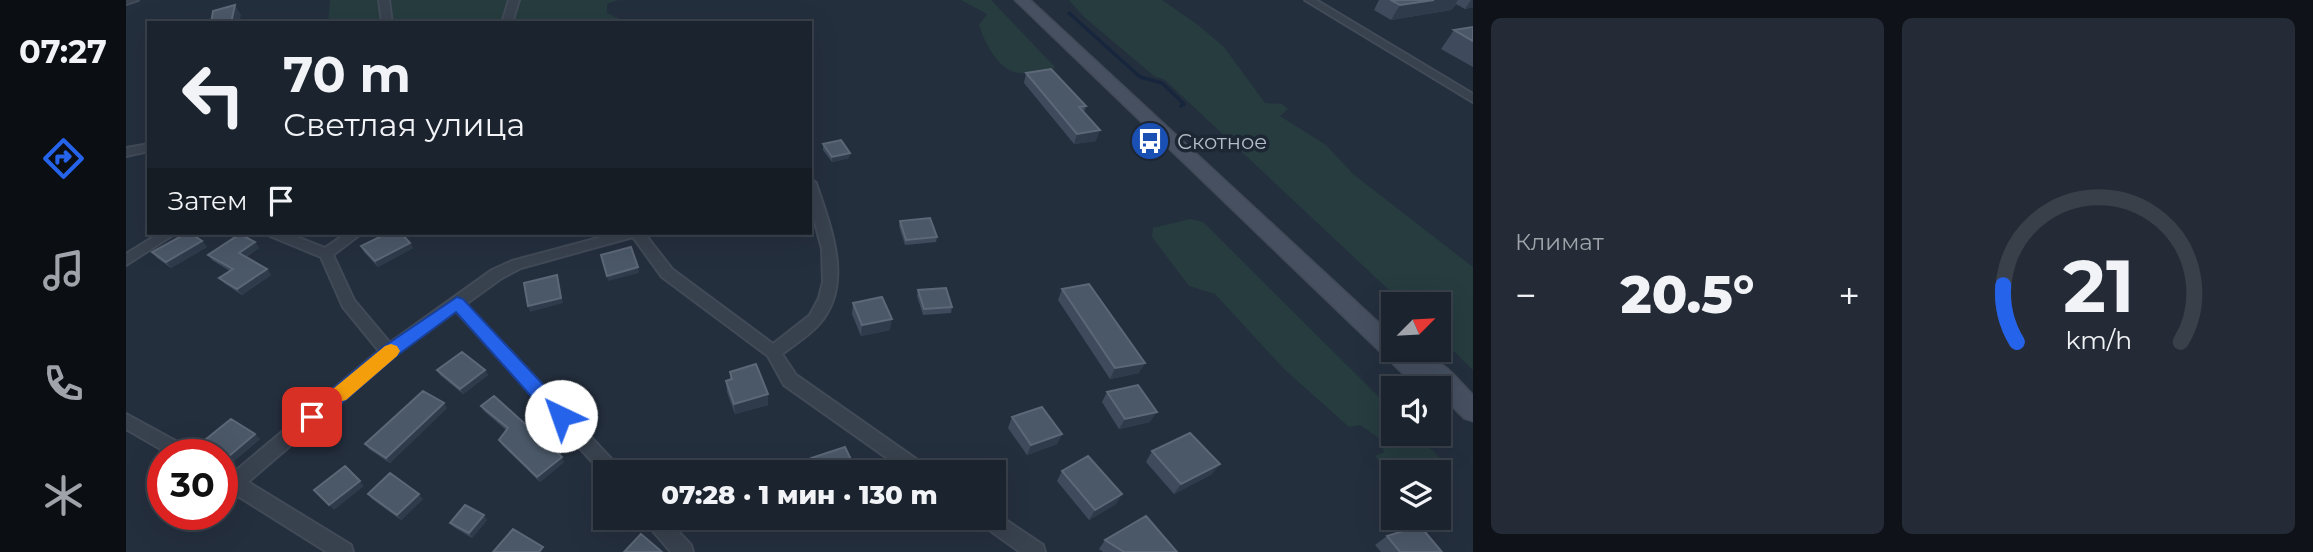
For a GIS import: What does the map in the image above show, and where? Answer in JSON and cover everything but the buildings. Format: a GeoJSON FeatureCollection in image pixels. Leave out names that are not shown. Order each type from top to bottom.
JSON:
{"type":"FeatureCollection","features":[{"type":"Feature","properties":{"kind":"main road"},"geometry":{"type":"LineString","coordinates":[[1022,0],[1420,376]]}},
{"type":"Feature","properties":{"kind":"main road"},"geometry":{"type":"LineString","coordinates":[[1035,0],[1381,322]]}},
{"type":"Feature","properties":{"kind":"main road"},"geometry":{"type":"LineString","coordinates":[[1422,362],[1473,411]]}},
{"type":"Feature","properties":{"kind":"main road"},"geometry":{"type":"LineString","coordinates":[[1451,406],[1473,427]]}},
{"type":"Feature","properties":{"kind":"street"},"geometry":{"type":"LineString","coordinates":[[126,1],[134,0]]}},
{"type":"Feature","properties":{"kind":"street"},"geometry":{"type":"LineString","coordinates":[[384,0],[387,21]]}},
{"type":"Feature","properties":{"kind":"street"},"geometry":{"type":"LineString","coordinates":[[508,21],[513,0]]}},
{"type":"Feature","properties":{"kind":"street"},"geometry":{"type":"LineString","coordinates":[[1310,0],[1473,99]]}},
{"type":"Feature","properties":{"kind":"street"},"geometry":{"type":"LineString","coordinates":[[126,152],[147,147]]}},
{"type":"Feature","properties":{"kind":"street"},"geometry":{"type":"LineString","coordinates":[[773,352],[818,316],[831,287],[832,258],[812,190]]}},
{"type":"Feature","properties":{"kind":"street"},"geometry":{"type":"LineString","coordinates":[[126,260],[166,235]]}},
{"type":"Feature","properties":{"kind":"street"},"geometry":{"type":"LineString","coordinates":[[280,235],[326,254],[348,303],[389,352]]}},
{"type":"Feature","properties":{"kind":"street"},"geometry":{"type":"LineString","coordinates":[[326,254],[353,235]]}},
{"type":"Feature","properties":{"kind":"street"},"geometry":{"type":"LineString","coordinates":[[238,471],[389,352],[497,274],[517,264],[627,235]]}},
{"type":"Feature","properties":{"kind":"street"},"geometry":{"type":"LineString","coordinates":[[637,235],[667,273],[773,352],[790,380],[903,460]]}},
{"type":"Feature","properties":{"kind":"street"},"geometry":{"type":"LineString","coordinates":[[457,303],[601,460]]}},
{"type":"Feature","properties":{"kind":"street"},"geometry":{"type":"LineString","coordinates":[[126,421],[158,439]]}},
{"type":"Feature","properties":{"kind":"street"},"geometry":{"type":"LineString","coordinates":[[238,485],[344,552]]}},
{"type":"Feature","properties":{"kind":"street"},"geometry":{"type":"LineString","coordinates":[[664,530],[684,552]]}},
{"type":"Feature","properties":{"kind":"street"},"geometry":{"type":"LineString","coordinates":[[1004,530],[1036,552]]}},
{"type":"Feature","properties":{"kind":"green space"},"geometry":{"type":"Polygon","coordinates":[[[330,0],[618,0],[607,4],[607,13],[625,21],[328,21],[330,0]]]}},
{"type":"Feature","properties":{"kind":"green space"},"geometry":{"type":"Polygon","coordinates":[[[961,0],[991,0],[1055,67],[1052,70],[1022,73],[1011,71],[998,61],[988,47],[979,25],[987,14],[961,0]]]}},
{"type":"Feature","properties":{"kind":"green space"},"geometry":{"type":"Polygon","coordinates":[[[1069,0],[1162,0],[1224,47],[1265,103],[1282,104],[1288,109],[1280,116],[1326,145],[1353,174],[1473,267],[1473,370],[1451,349],[1451,292],[1391,292],[1165,80],[1154,76],[1083,16],[1069,0]]]}},
{"type":"Feature","properties":{"kind":"green space"},"geometry":{"type":"Polygon","coordinates":[[[1190,219],[1203,222],[1381,399],[1381,444],[1379,438],[1360,425],[1349,427],[1283,368],[1215,294],[1189,286],[1152,237],[1153,228],[1190,219]]]}},
{"type":"Feature","properties":{"kind":"green space"},"geometry":{"type":"Polygon","coordinates":[[[1382,446],[1428,446],[1442,460],[1381,460],[1381,463],[1375,456],[1384,452],[1382,446]]]}},
{"type":"Feature","properties":{"kind":"waterway"},"geometry":{"type":"LineString","coordinates":[[1069,13],[1140,77],[1162,83],[1184,104],[1181,106]]}},
{"type":"Feature","properties":{"kind":"slow traffic"},"geometry":{"type":"LineString","coordinates":[[339,394],[391,351]]}},
{"type":"Feature","properties":{"kind":"place","name":"Скотное"},"geometry":{"type":"Point","coordinates":[1150,141]}},
{"type":"Feature","properties":{"kind":"route"},"geometry":{"type":"LineString","coordinates":[[312,417],[389,352],[457,303],[561,416]]}}]}
